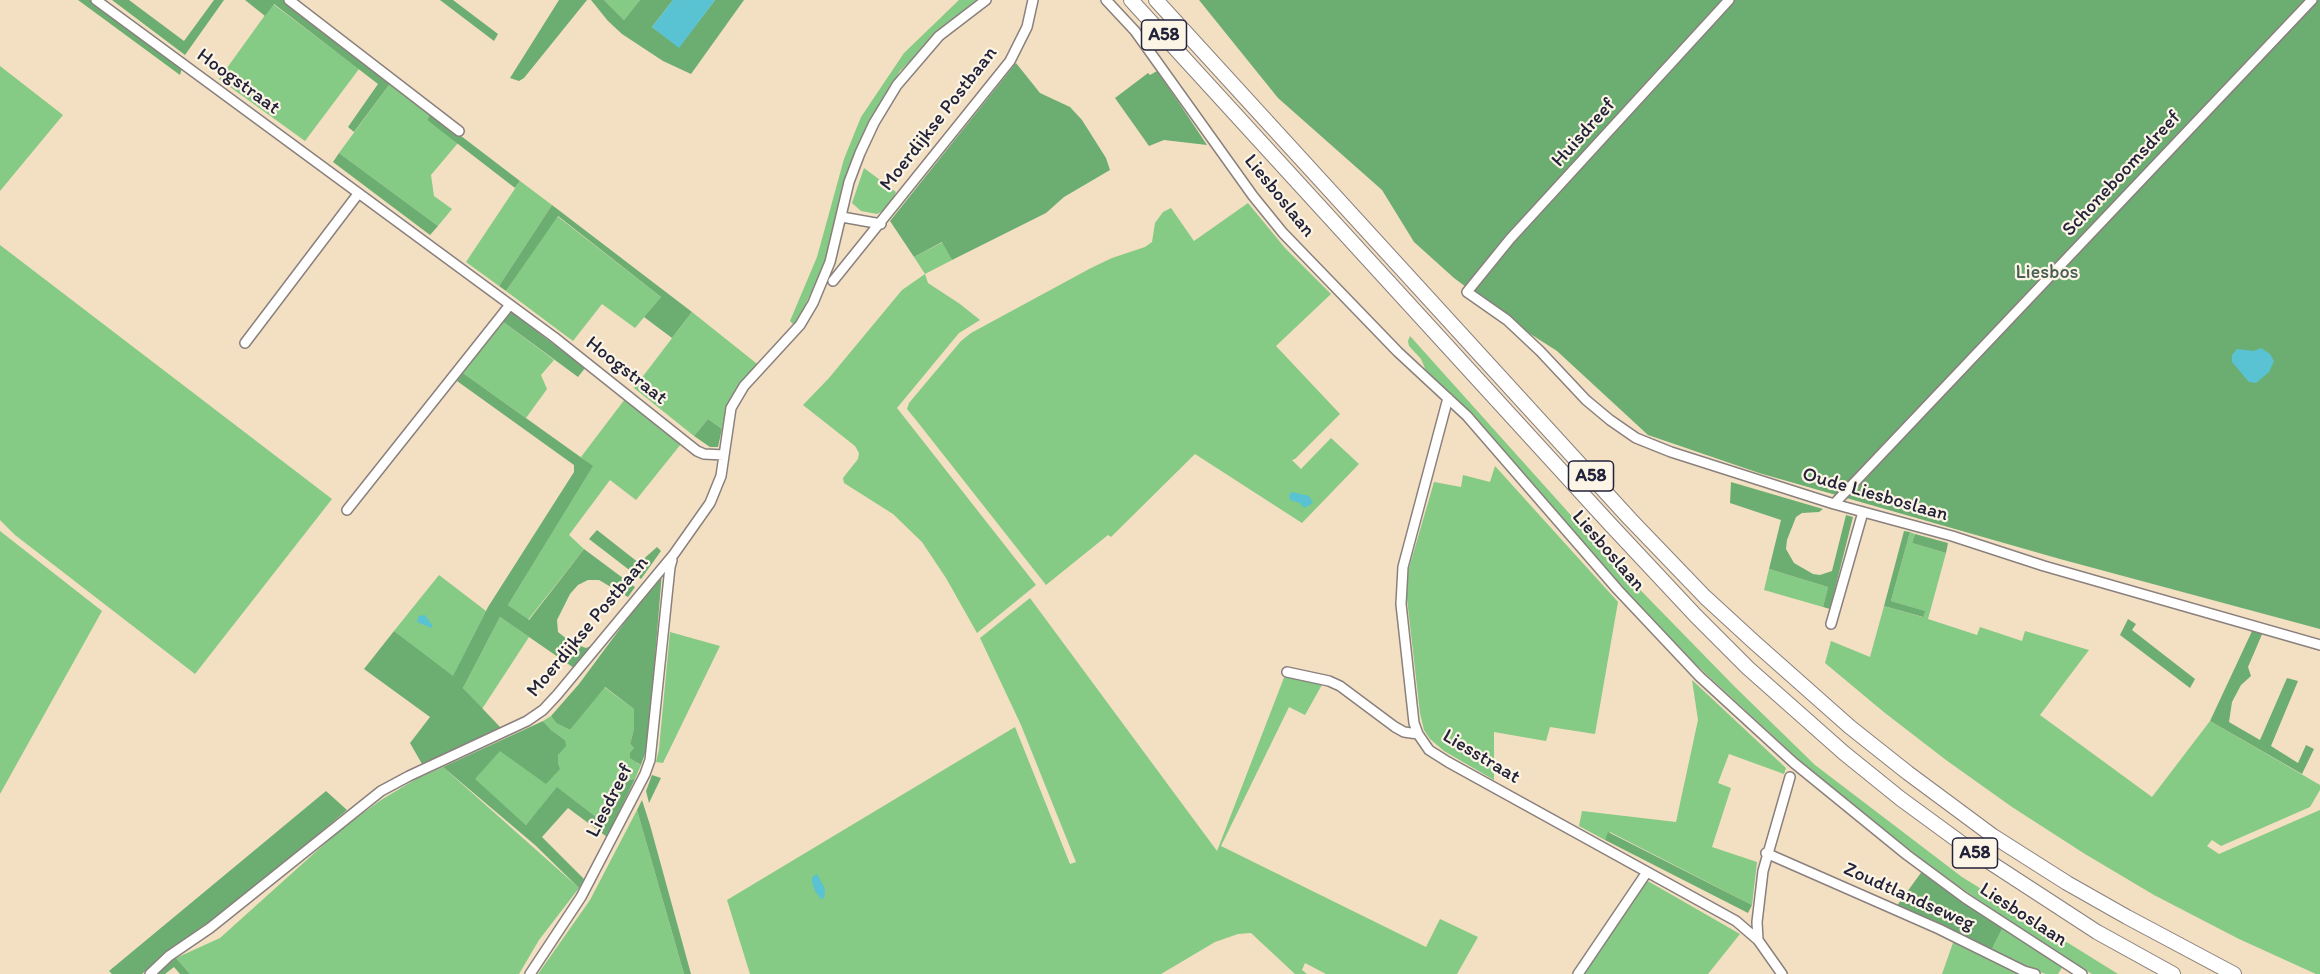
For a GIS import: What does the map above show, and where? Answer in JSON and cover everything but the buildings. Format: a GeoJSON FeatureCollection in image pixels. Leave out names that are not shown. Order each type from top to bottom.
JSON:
{"type":"FeatureCollection","features":[{"type":"Feature","properties":{"kind":"highway","name":"A58"},"geometry":{"type":"LineString","coordinates":[[1131,0],[1609,524],[1748,668],[1844,753],[1968,848],[2097,932],[2173,974]]}},
{"type":"Feature","properties":{"kind":"highway","name":"A58"},"geometry":{"type":"LineString","coordinates":[[1156,0],[1630,519],[1705,597],[1754,642],[1850,727],[1993,836],[2117,912],[2234,974]]}},
{"type":"Feature","properties":{"kind":"street","name":"Hoogstraat"},"geometry":{"type":"LineString","coordinates":[[96,0],[554,337],[697,450],[704,454],[724,455]]}},
{"type":"Feature","properties":{"kind":"street"},"geometry":{"type":"LineString","coordinates":[[289,0],[459,131]]}},
{"type":"Feature","properties":{"kind":"street","name":"Moerdijkse Postbaan"},"geometry":{"type":"LineString","coordinates":[[150,974],[169,956],[210,928],[381,791],[527,721],[543,710],[674,554],[710,503],[721,476],[730,408],[744,386],[800,325],[809,310],[830,262],[849,182],[874,123],[897,85],[939,36],[986,0]]}},
{"type":"Feature","properties":{"kind":"street","name":"Moerdijkse Postbaan"},"geometry":{"type":"LineString","coordinates":[[833,281],[1010,61],[1027,27],[1032,0]]}},
{"type":"Feature","properties":{"kind":"street","name":"Liesboslaan"},"geometry":{"type":"LineString","coordinates":[[1106,0],[1135,31],[1253,196],[1283,233],[1398,352],[1467,416],[1618,590],[1699,676],[1794,763],[1906,855],[1956,892],[2082,974]]}},
{"type":"Feature","properties":{"kind":"street","name":"Huisdreef"},"geometry":{"type":"LineString","coordinates":[[1467,292],[1510,239],[1729,0]]}},
{"type":"Feature","properties":{"kind":"street","name":"Schoneboomsdreef"},"geometry":{"type":"LineString","coordinates":[[1834,504],[2312,0]]}},
{"type":"Feature","properties":{"kind":"street"},"geometry":{"type":"LineString","coordinates":[[245,343],[358,194]]}},
{"type":"Feature","properties":{"kind":"street"},"geometry":{"type":"LineString","coordinates":[[842,217],[880,224]]}},
{"type":"Feature","properties":{"kind":"street","name":"Oude Liesboslaan"},"geometry":{"type":"LineString","coordinates":[[1467,292],[1507,320],[1586,400],[1636,438],[1671,452],[1834,504],[1952,536],[2044,566],[2320,645]]}},
{"type":"Feature","properties":{"kind":"street"},"geometry":{"type":"LineString","coordinates":[[347,510],[509,306]]}},
{"type":"Feature","properties":{"kind":"street","name":"Liesstraat"},"geometry":{"type":"LineString","coordinates":[[1448,398],[1403,567],[1401,604],[1414,723],[1418,734],[1430,750],[1448,762],[1736,921],[1758,939],[1782,974]]}},
{"type":"Feature","properties":{"kind":"street"},"geometry":{"type":"LineString","coordinates":[[1831,624],[1863,512]]}},
{"type":"Feature","properties":{"kind":"street","name":"Liesdreef"},"geometry":{"type":"LineString","coordinates":[[530,974],[581,897],[645,774],[650,760],[670,567],[674,554]]}},
{"type":"Feature","properties":{"kind":"street"},"geometry":{"type":"LineString","coordinates":[[1287,672],[1329,681],[1395,727],[1404,732],[1418,734]]}},
{"type":"Feature","properties":{"kind":"street"},"geometry":{"type":"LineString","coordinates":[[1758,939],[1758,910],[1767,854],[1790,777]]}},
{"type":"Feature","properties":{"kind":"street","name":"Zoudtlandseweg"},"geometry":{"type":"LineString","coordinates":[[1767,854],[1939,929],[2024,971],[2035,974]]}},
{"type":"Feature","properties":{"kind":"street"},"geometry":{"type":"LineString","coordinates":[[1578,974],[1647,872]]}},
{"type":"Feature","properties":{"kind":"street"},"geometry":{"type":"LineString","coordinates":[[1736,921],[1754,918],[1758,910]]}},
{"type":"Feature","properties":{"kind":"green space"},"geometry":{"type":"Polygon","coordinates":[[[78,0],[91,0],[182,68],[180,75],[78,0]]]}},
{"type":"Feature","properties":{"kind":"green space"},"geometry":{"type":"Polygon","coordinates":[[[112,0],[129,0],[184,41],[214,0],[224,0],[185,55],[112,0]]]}},
{"type":"Feature","properties":{"kind":"green space"},"geometry":{"type":"Polygon","coordinates":[[[245,0],[285,0],[392,81],[354,132],[348,127],[378,84],[274,4],[265,16],[245,0]]]}},
{"type":"Feature","properties":{"kind":"green space"},"geometry":{"type":"Polygon","coordinates":[[[440,0],[453,0],[498,34],[494,41],[440,0]]]}},
{"type":"Feature","properties":{"kind":"green space"},"geometry":{"type":"Polygon","coordinates":[[[559,0],[587,0],[524,78],[519,81],[510,78],[559,0]]]}},
{"type":"Feature","properties":{"kind":"green space"},"geometry":{"type":"Polygon","coordinates":[[[591,0],[604,0],[624,20],[640,0],[673,0],[652,27],[679,47],[715,0],[744,0],[691,74],[663,61],[622,34],[591,0]]]}},
{"type":"Feature","properties":{"kind":"green space"},"geometry":{"type":"Polygon","coordinates":[[[604,0],[640,0],[624,20],[604,0]]]}},
{"type":"Feature","properties":{"kind":"green space"},"geometry":{"type":"Polygon","coordinates":[[[959,0],[977,0],[953,19],[900,71],[864,133],[823,268],[795,326],[790,321],[817,257],[844,159],[861,117],[904,53],[959,0]]]}},
{"type":"Feature","properties":{"kind":"green space","name":"Liesbos"},"geometry":{"type":"Polygon","coordinates":[[[1199,0],[2320,0],[2320,629],[2060,559],[1759,473],[1648,435],[1557,351],[1518,326],[1454,278],[1414,242],[1382,190],[1278,98],[1199,0]]]}},
{"type":"Feature","properties":{"kind":"green space"},"geometry":{"type":"Polygon","coordinates":[[[273,4],[359,69],[305,141],[219,79],[273,4]]]}},
{"type":"Feature","properties":{"kind":"green space"},"geometry":{"type":"Polygon","coordinates":[[[1016,63],[1040,93],[1070,107],[1082,120],[1106,158],[1110,170],[1064,197],[1046,213],[952,260],[942,242],[914,257],[890,221],[1016,63]]]}},
{"type":"Feature","properties":{"kind":"green space"},"geometry":{"type":"Polygon","coordinates":[[[0,66],[63,115],[0,191],[0,66]]]}},
{"type":"Feature","properties":{"kind":"green space"},"geometry":{"type":"Polygon","coordinates":[[[1157,71],[1207,145],[1164,140],[1149,146],[1115,98],[1148,73],[1150,75],[1157,71]]]}},
{"type":"Feature","properties":{"kind":"green space"},"geometry":{"type":"Polygon","coordinates":[[[392,81],[431,113],[427,120],[458,143],[431,175],[434,196],[452,209],[438,226],[339,153],[392,81]]]}},
{"type":"Feature","properties":{"kind":"green space"},"geometry":{"type":"Polygon","coordinates":[[[431,113],[520,181],[515,188],[427,120],[431,113]]]}},
{"type":"Feature","properties":{"kind":"green space"},"geometry":{"type":"Polygon","coordinates":[[[339,153],[438,226],[430,235],[333,162],[339,153]]]}},
{"type":"Feature","properties":{"kind":"green space"},"geometry":{"type":"Polygon","coordinates":[[[864,168],[896,192],[888,208],[877,214],[861,211],[852,203],[864,168]]]}},
{"type":"Feature","properties":{"kind":"green space"},"geometry":{"type":"Polygon","coordinates":[[[520,181],[552,205],[499,286],[466,262],[520,181]]]}},
{"type":"Feature","properties":{"kind":"green space"},"geometry":{"type":"Polygon","coordinates":[[[1248,203],[1285,248],[1331,294],[1276,346],[1340,414],[1292,460],[1301,469],[1331,438],[1359,464],[1302,523],[1195,454],[1111,537],[1108,535],[1046,585],[907,409],[909,403],[961,341],[971,333],[1091,268],[1145,247],[1152,242],[1155,223],[1163,212],[1171,208],[1194,241],[1248,203]]]}},
{"type":"Feature","properties":{"kind":"green space"},"geometry":{"type":"Polygon","coordinates":[[[552,205],[692,312],[672,338],[644,317],[661,297],[558,216],[506,291],[499,286],[552,205]]]}},
{"type":"Feature","properties":{"kind":"green space"},"geometry":{"type":"Polygon","coordinates":[[[557,216],[661,297],[635,328],[602,304],[573,341],[506,291],[557,216]]]}},
{"type":"Feature","properties":{"kind":"green space"},"geometry":{"type":"Polygon","coordinates":[[[943,242],[952,260],[925,274],[914,257],[943,242]]]}},
{"type":"Feature","properties":{"kind":"green space"},"geometry":{"type":"Polygon","coordinates":[[[0,245],[332,499],[195,674],[15,535],[0,520],[0,245]]]}},
{"type":"Feature","properties":{"kind":"green space"},"geometry":{"type":"Polygon","coordinates":[[[925,274],[928,283],[980,320],[959,333],[897,408],[1036,585],[977,633],[946,578],[922,542],[893,514],[844,483],[843,478],[858,459],[859,453],[855,446],[803,405],[829,378],[902,290],[925,274]]]}},
{"type":"Feature","properties":{"kind":"green space"},"geometry":{"type":"Polygon","coordinates":[[[510,311],[585,368],[578,377],[502,321],[510,311]]]}},
{"type":"Feature","properties":{"kind":"green space"},"geometry":{"type":"Polygon","coordinates":[[[692,312],[761,367],[731,406],[722,429],[708,419],[694,436],[634,388],[692,312]]]}},
{"type":"Feature","properties":{"kind":"green space"},"geometry":{"type":"Polygon","coordinates":[[[502,321],[554,360],[541,375],[547,389],[526,418],[463,373],[502,321]]]}},
{"type":"Feature","properties":{"kind":"green space"},"geometry":{"type":"Polygon","coordinates":[[[1410,336],[1612,561],[1815,765],[1962,877],[2118,974],[2092,974],[2056,953],[1938,872],[1820,779],[1691,660],[1619,584],[1455,397],[1427,373],[1421,359],[1409,346],[1410,336]]]}},
{"type":"Feature","properties":{"kind":"green space"},"geometry":{"type":"Polygon","coordinates":[[[463,373],[593,466],[508,605],[529,620],[584,549],[635,587],[628,597],[599,580],[588,580],[578,585],[570,594],[557,620],[558,632],[572,643],[586,648],[591,646],[574,668],[500,617],[463,688],[501,728],[422,764],[410,743],[430,717],[364,669],[394,631],[453,676],[488,607],[574,472],[574,465],[457,381],[463,373]]]}},
{"type":"Feature","properties":{"kind":"green space"},"geometry":{"type":"Polygon","coordinates":[[[625,399],[681,444],[636,500],[610,480],[569,535],[584,549],[528,620],[508,605],[592,467],[581,457],[625,399]]]}},
{"type":"Feature","properties":{"kind":"green space"},"geometry":{"type":"Polygon","coordinates":[[[708,419],[722,429],[718,447],[710,447],[694,436],[708,419]]]}},
{"type":"Feature","properties":{"kind":"green space"},"geometry":{"type":"Polygon","coordinates":[[[1495,466],[1618,602],[1595,734],[1550,727],[1546,741],[1494,732],[1494,780],[1444,751],[1430,739],[1424,730],[1406,590],[1409,568],[1434,482],[1461,487],[1463,475],[1490,482],[1495,466]]]}},
{"type":"Feature","properties":{"kind":"green space"},"geometry":{"type":"Polygon","coordinates":[[[1731,482],[1823,509],[1819,512],[1802,513],[1796,517],[1787,540],[1786,549],[1794,563],[1813,574],[1820,575],[1832,571],[1846,515],[1853,517],[1830,609],[1823,607],[1828,587],[1769,569],[1781,520],[1730,503],[1731,482]]]}},
{"type":"Feature","properties":{"kind":"green space"},"geometry":{"type":"Polygon","coordinates":[[[597,530],[639,563],[657,547],[661,551],[641,579],[589,539],[597,530]]]}},
{"type":"Feature","properties":{"kind":"green space"},"geometry":{"type":"Polygon","coordinates":[[[0,531],[102,611],[0,794],[0,531]]]}},
{"type":"Feature","properties":{"kind":"green space"},"geometry":{"type":"Polygon","coordinates":[[[1904,531],[1910,532],[1891,601],[1925,611],[1923,617],[1884,606],[1904,531]]]}},
{"type":"Feature","properties":{"kind":"green space"},"geometry":{"type":"Polygon","coordinates":[[[1910,532],[1915,534],[1912,543],[1946,553],[1928,619],[1977,635],[1980,627],[2022,641],[2025,631],[2089,650],[2040,715],[2152,797],[2210,721],[2320,785],[2320,790],[2310,807],[2221,846],[2212,840],[2207,846],[2219,854],[2320,810],[2320,974],[2239,939],[2154,895],[2085,854],[2012,807],[1946,760],[1825,663],[1831,641],[1870,657],[1884,606],[1922,617],[1924,611],[1891,601],[1910,532]]]}},
{"type":"Feature","properties":{"kind":"green space"},"geometry":{"type":"Polygon","coordinates":[[[1915,534],[1948,543],[1946,553],[1912,543],[1915,534]]]}},
{"type":"Feature","properties":{"kind":"green space"},"geometry":{"type":"Polygon","coordinates":[[[1769,569],[1828,587],[1823,607],[1764,590],[1769,569]]]}},
{"type":"Feature","properties":{"kind":"green space"},"geometry":{"type":"Polygon","coordinates":[[[662,572],[648,745],[641,765],[630,758],[630,753],[634,748],[630,744],[634,729],[634,709],[605,687],[570,730],[556,723],[551,716],[579,684],[662,572]]]}},
{"type":"Feature","properties":{"kind":"green space"},"geometry":{"type":"Polygon","coordinates":[[[439,575],[486,611],[453,677],[394,631],[439,575]]]}},
{"type":"Feature","properties":{"kind":"green space"},"geometry":{"type":"Polygon","coordinates":[[[1030,598],[1217,851],[1285,675],[1323,683],[1305,715],[1289,707],[1221,846],[1426,947],[1440,919],[1478,937],[1457,974],[1326,974],[1305,963],[1302,970],[1307,974],[1295,974],[1251,933],[1238,934],[1215,942],[1161,974],[750,974],[727,900],[1015,727],[1070,864],[1076,862],[1021,725],[980,638],[1030,598]]]}},
{"type":"Feature","properties":{"kind":"green space"},"geometry":{"type":"Polygon","coordinates":[[[500,617],[529,637],[482,709],[463,688],[500,617]]]}},
{"type":"Feature","properties":{"kind":"green space"},"geometry":{"type":"Polygon","coordinates":[[[2128,619],[2136,624],[2132,630],[2195,679],[2190,688],[2120,635],[2128,619]]]}},
{"type":"Feature","properties":{"kind":"green space"},"geometry":{"type":"Polygon","coordinates":[[[2253,629],[2263,632],[2248,667],[2251,676],[2241,685],[2232,702],[2229,722],[2260,740],[2287,678],[2298,681],[2271,746],[2298,763],[2306,745],[2314,749],[2302,774],[2210,721],[2253,629]]]}},
{"type":"Feature","properties":{"kind":"green space"},"geometry":{"type":"Polygon","coordinates":[[[670,632],[720,646],[663,763],[656,762],[670,632]]]}},
{"type":"Feature","properties":{"kind":"green space"},"geometry":{"type":"Polygon","coordinates":[[[1692,680],[1786,768],[1784,774],[1729,754],[1718,783],[1731,788],[1712,847],[1757,862],[1752,905],[1610,832],[1605,840],[1579,826],[1582,811],[1676,822],[1698,720],[1692,680]]]}},
{"type":"Feature","properties":{"kind":"green space"},"geometry":{"type":"Polygon","coordinates":[[[604,687],[634,709],[634,729],[630,744],[634,748],[637,763],[641,765],[635,779],[624,781],[604,823],[558,788],[526,825],[474,779],[500,750],[558,764],[558,755],[565,740],[543,721],[551,716],[556,723],[570,730],[604,687]]]}},
{"type":"Feature","properties":{"kind":"green space"},"geometry":{"type":"Polygon","coordinates":[[[543,721],[565,740],[566,746],[558,755],[560,769],[546,784],[500,751],[475,779],[526,825],[557,787],[604,823],[624,781],[635,779],[607,837],[568,808],[542,837],[584,879],[579,888],[535,845],[443,767],[543,721]]]}},
{"type":"Feature","properties":{"kind":"green space"},"geometry":{"type":"Polygon","coordinates":[[[443,767],[579,888],[539,940],[519,974],[190,974],[176,958],[220,938],[340,830],[381,800],[416,779],[443,767]]]}},
{"type":"Feature","properties":{"kind":"green space"},"geometry":{"type":"Polygon","coordinates":[[[652,775],[661,778],[649,803],[646,791],[652,775]]]}},
{"type":"Feature","properties":{"kind":"green space"},"geometry":{"type":"Polygon","coordinates":[[[326,791],[347,810],[240,900],[211,924],[174,947],[142,974],[112,974],[109,971],[326,791]]]}},
{"type":"Feature","properties":{"kind":"green space"},"geometry":{"type":"Polygon","coordinates":[[[642,800],[691,974],[684,974],[637,810],[642,800]]]}},
{"type":"Feature","properties":{"kind":"green space"},"geometry":{"type":"Polygon","coordinates":[[[637,810],[684,974],[538,974],[590,900],[637,810]]]}},
{"type":"Feature","properties":{"kind":"green space"},"geometry":{"type":"Polygon","coordinates":[[[1608,832],[1752,905],[1748,913],[1605,840],[1608,832]]]}},
{"type":"Feature","properties":{"kind":"green space"},"geometry":{"type":"Polygon","coordinates":[[[1923,870],[2003,927],[1991,951],[1896,907],[1923,870]]]}},
{"type":"Feature","properties":{"kind":"green space"},"geometry":{"type":"Polygon","coordinates":[[[1646,880],[1740,934],[1708,974],[1580,974],[1646,880]]]}},
{"type":"Feature","properties":{"kind":"green space"},"geometry":{"type":"Polygon","coordinates":[[[2003,927],[2063,966],[2058,974],[2046,974],[2023,967],[1991,951],[2003,927]]]}},
{"type":"Feature","properties":{"kind":"green space"},"geometry":{"type":"Polygon","coordinates":[[[1954,940],[2023,974],[1942,974],[1954,940]]]}},
{"type":"Feature","properties":{"kind":"green space"},"geometry":{"type":"Polygon","coordinates":[[[176,958],[190,974],[180,974],[174,967],[165,974],[159,974],[158,972],[176,958]]]}},
{"type":"Feature","properties":{"kind":"water"},"geometry":{"type":"Polygon","coordinates":[[[673,0],[715,0],[679,48],[652,27],[673,0]]]}},
{"type":"Feature","properties":{"kind":"water"},"geometry":{"type":"Polygon","coordinates":[[[2261,348],[2270,354],[2274,361],[2269,372],[2256,383],[2249,382],[2232,362],[2232,355],[2237,349],[2254,351],[2261,348]]]}},
{"type":"Feature","properties":{"kind":"water"},"geometry":{"type":"Polygon","coordinates":[[[1292,492],[1309,496],[1313,503],[1304,508],[1300,503],[1290,500],[1289,495],[1292,492]]]}},
{"type":"Feature","properties":{"kind":"water"},"geometry":{"type":"Polygon","coordinates":[[[425,615],[432,628],[417,622],[419,616],[425,615]]]}},
{"type":"Feature","properties":{"kind":"water"},"geometry":{"type":"Polygon","coordinates":[[[817,874],[825,889],[824,898],[821,899],[812,882],[812,877],[817,874]]]}}]}
